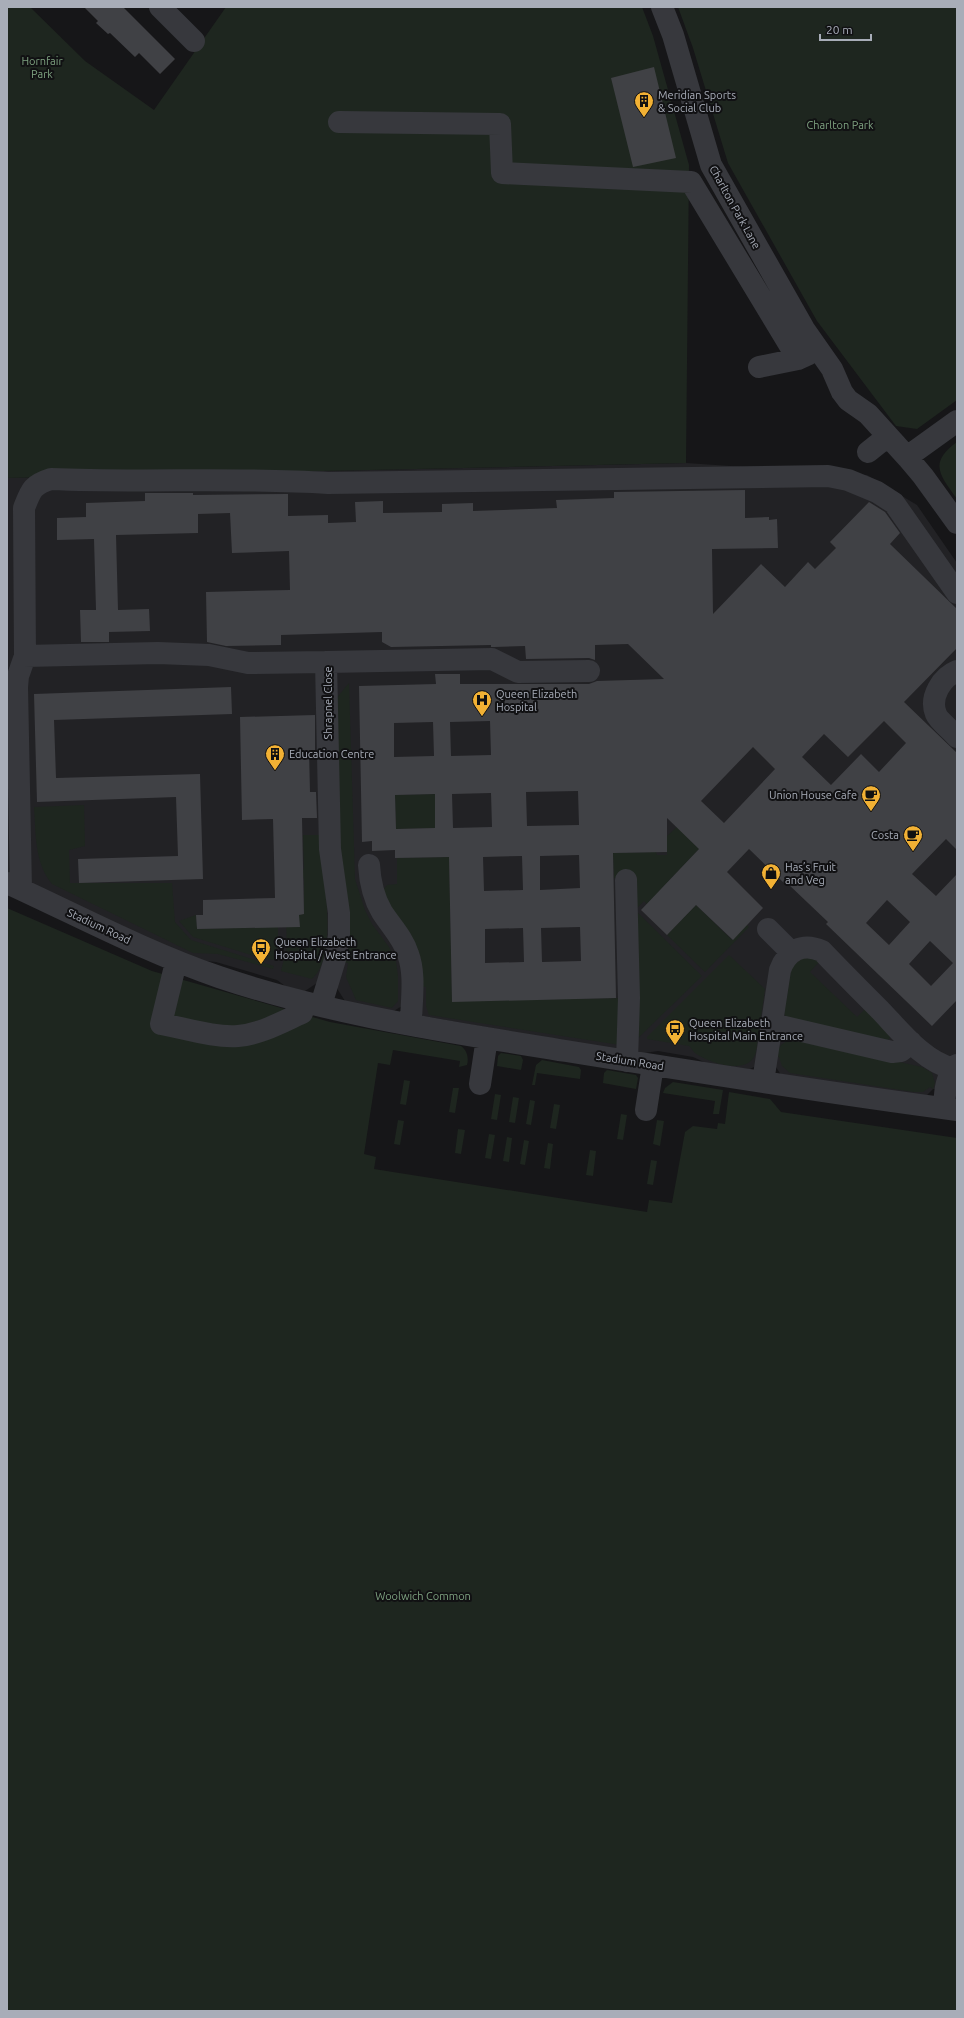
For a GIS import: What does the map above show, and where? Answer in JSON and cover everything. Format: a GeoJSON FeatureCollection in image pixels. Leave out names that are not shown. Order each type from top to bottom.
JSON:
{"type":"FeatureCollection","features":[{"type":"Feature","properties":{"kind":"street"},"geometry":{"type":"LineString","coordinates":[[160,7],[194,41]]}},
{"type":"Feature","properties":{"kind":"street","name":"Charlton Park Lane"},"geometry":{"type":"LineString","coordinates":[[662,7],[673,35],[711,165],[817,349],[832,369],[842,392],[848,400],[868,414],[907,457],[923,476],[957,523]]}},
{"type":"Feature","properties":{"kind":"street"},"geometry":{"type":"LineString","coordinates":[[339,122],[500,124],[502,173],[691,182],[798,359]]}},
{"type":"Feature","properties":{"kind":"street"},"geometry":{"type":"LineString","coordinates":[[759,367],[798,359],[817,349]]}},
{"type":"Feature","properties":{"kind":"street"},"geometry":{"type":"LineString","coordinates":[[907,457],[957,421]]}},
{"type":"Feature","properties":{"kind":"street"},"geometry":{"type":"LineString","coordinates":[[868,452],[888,436]]}},
{"type":"Feature","properties":{"kind":"street","name":"Stadium Road"},"geometry":{"type":"LineString","coordinates":[[951,1109],[653,1066],[487,1038],[411,1024],[252,988],[176,962],[14,886],[14,827],[17,687],[18,676],[25,656],[24,508],[30,491],[38,483],[51,479],[147,481],[168,479],[286,480],[328,483],[828,476],[848,480],[877,492],[894,503],[957,593]]}},
{"type":"Feature","properties":{"kind":"street"},"geometry":{"type":"LineString","coordinates":[[25,656],[158,653],[209,655],[248,663],[326,662]]}},
{"type":"Feature","properties":{"kind":"street","name":"Shrapnel Close"},"geometry":{"type":"LineString","coordinates":[[313,1003],[336,956],[339,935],[337,899],[330,849],[326,662],[492,659],[518,672],[590,671]]}},
{"type":"Feature","properties":{"kind":"street"},"geometry":{"type":"LineString","coordinates":[[957,671],[946,677],[935,694],[936,714],[957,737]]}},
{"type":"Feature","properties":{"kind":"street"},"geometry":{"type":"LineString","coordinates":[[369,865],[370,882],[375,898],[405,945],[409,954],[411,965],[411,1024]]}},
{"type":"Feature","properties":{"kind":"street"},"geometry":{"type":"LineString","coordinates":[[626,880],[629,998],[627,1061]]}},
{"type":"Feature","properties":{"kind":"street"},"geometry":{"type":"LineString","coordinates":[[768,929],[791,952]]}},
{"type":"Feature","properties":{"kind":"street"},"geometry":{"type":"LineString","coordinates":[[763,1082],[780,970],[784,959],[791,952],[802,948],[812,947],[822,951],[911,1042],[934,1061],[944,1066],[955,1067],[945,1088],[951,1109]]}},
{"type":"Feature","properties":{"kind":"street"},"geometry":{"type":"LineString","coordinates":[[176,962],[161,1024],[217,1035],[238,1036],[261,1032],[302,1013],[313,1003]]}},
{"type":"Feature","properties":{"kind":"street"},"geometry":{"type":"LineString","coordinates":[[772,1024],[892,1052],[902,1051],[911,1042]]}},
{"type":"Feature","properties":{"kind":"street"},"geometry":{"type":"LineString","coordinates":[[480,1084],[487,1038]]}},
{"type":"Feature","properties":{"kind":"street"},"geometry":{"type":"LineString","coordinates":[[646,1110],[653,1066]]}},
{"type":"Feature","properties":{"kind":"shaded area","name":"Queen Elizabeth Hospital"},"geometry":{"type":"Polygon","coordinates":[[[686,463],[867,475],[917,505],[957,563],[957,1094],[933,1089],[926,1096],[781,1075],[776,1067],[756,1066],[750,1069],[717,1068],[693,1057],[658,1051],[638,1054],[423,1016],[422,1014],[402,1006],[392,1012],[345,1001],[336,984],[317,983],[305,991],[292,991],[277,980],[216,962],[193,960],[7,872],[7,478],[686,463]]]}},
{"type":"Feature","properties":{"kind":"green space","name":"Hornfair Park"},"geometry":{"type":"Polygon","coordinates":[[[7,7],[30,7],[85,61],[154,110],[226,7],[642,7],[653,36],[689,165],[686,463],[7,478],[7,7]]]}},
{"type":"Feature","properties":{"kind":"green space","name":"Charlton Park"},"geometry":{"type":"Polygon","coordinates":[[[678,7],[957,7],[957,400],[917,429],[896,426],[817,321],[728,163],[693,48],[678,7]]]}},
{"type":"Feature","properties":{"kind":"green space"},"geometry":{"type":"Polygon","coordinates":[[[957,442],[957,499],[942,476],[940,463],[942,456],[957,442]]]}},
{"type":"Feature","properties":{"kind":"green space"},"geometry":{"type":"Polygon","coordinates":[[[349,683],[355,879],[365,910],[372,924],[389,947],[396,961],[398,976],[398,1001],[392,1008],[356,1000],[346,977],[348,963],[342,962],[335,700],[349,683]]]}},
{"type":"Feature","properties":{"kind":"green space"},"geometry":{"type":"Polygon","coordinates":[[[437,794],[438,806],[435,806],[435,817],[438,828],[396,829],[395,795],[437,794]]]}},
{"type":"Feature","properties":{"kind":"green space"},"geometry":{"type":"Polygon","coordinates":[[[84,805],[85,846],[69,850],[70,883],[172,883],[175,922],[191,940],[274,966],[273,969],[218,954],[193,953],[52,884],[46,875],[39,857],[34,807],[84,805]]]}},
{"type":"Feature","properties":{"kind":"green space"},"geometry":{"type":"Polygon","coordinates":[[[677,827],[699,849],[647,904],[644,901],[635,910],[702,976],[634,1042],[629,877],[614,878],[613,853],[656,852],[657,855],[667,855],[667,836],[677,827]]]}},
{"type":"Feature","properties":{"kind":"green space"},"geometry":{"type":"Polygon","coordinates":[[[303,835],[319,835],[327,911],[325,951],[320,967],[312,979],[281,971],[287,947],[286,922],[299,927],[299,915],[304,914],[304,880],[301,869],[304,869],[303,835]]]}},
{"type":"Feature","properties":{"kind":"green space"},"geometry":{"type":"Polygon","coordinates":[[[449,857],[452,1001],[625,998],[620,1045],[429,1015],[426,1006],[426,987],[420,987],[384,898],[383,890],[387,885],[397,884],[397,858],[449,857]]]}},
{"type":"Feature","properties":{"kind":"green space"},"geometry":{"type":"Polygon","coordinates":[[[696,905],[732,940],[747,925],[749,927],[705,972],[667,935],[696,905]]]}},
{"type":"Feature","properties":{"kind":"green space","name":"Woolwich Common"},"geometry":{"type":"Polygon","coordinates":[[[7,908],[152,971],[330,1022],[461,1046],[466,1052],[468,1062],[467,1065],[459,1067],[460,1061],[393,1050],[390,1065],[378,1063],[364,1154],[376,1157],[374,1169],[647,1212],[649,1200],[672,1203],[685,1132],[693,1126],[717,1129],[718,1123],[725,1124],[729,1092],[770,1099],[781,1112],[957,1138],[957,2011],[7,2011],[7,908]]]}},
{"type":"Feature","properties":{"kind":"green space"},"geometry":{"type":"Polygon","coordinates":[[[196,915],[197,929],[278,927],[278,942],[275,960],[264,959],[193,937],[179,921],[196,915]]]}},
{"type":"Feature","properties":{"kind":"green space"},"geometry":{"type":"Polygon","coordinates":[[[729,955],[765,989],[756,1052],[752,1060],[746,1064],[738,1066],[728,1066],[701,1057],[689,1046],[647,1039],[647,1037],[729,955]]]}},
{"type":"Feature","properties":{"kind":"green space"},"geometry":{"type":"Polygon","coordinates":[[[807,956],[819,962],[810,972],[857,1017],[866,1008],[891,1035],[888,1041],[787,1018],[784,1014],[792,965],[807,956]]]}},
{"type":"Feature","properties":{"kind":"green space"},"geometry":{"type":"Polygon","coordinates":[[[790,1040],[799,1040],[922,1067],[932,1073],[935,1083],[933,1089],[930,1087],[923,1092],[914,1092],[790,1073],[782,1066],[779,1057],[774,1056],[780,1046],[790,1040]]]}},
{"type":"Feature","properties":{"kind":"green space"},"geometry":{"type":"Polygon","coordinates":[[[501,1053],[521,1056],[523,1060],[521,1070],[497,1066],[498,1056],[501,1053]]]}},
{"type":"Feature","properties":{"kind":"green space"},"geometry":{"type":"Polygon","coordinates":[[[542,1060],[579,1067],[581,1070],[580,1079],[537,1073],[535,1085],[532,1085],[536,1065],[542,1060]]]}},
{"type":"Feature","properties":{"kind":"green space"},"geometry":{"type":"Polygon","coordinates":[[[607,1070],[636,1075],[638,1078],[636,1089],[603,1083],[604,1073],[607,1070]]]}},
{"type":"Feature","properties":{"kind":"green space"},"geometry":{"type":"Polygon","coordinates":[[[404,1080],[410,1081],[406,1105],[400,1104],[404,1080]]]}},
{"type":"Feature","properties":{"kind":"green space"},"geometry":{"type":"Polygon","coordinates":[[[673,1082],[723,1090],[719,1114],[713,1114],[715,1101],[663,1093],[665,1088],[673,1082]]]}},
{"type":"Feature","properties":{"kind":"green space"},"geometry":{"type":"Polygon","coordinates":[[[453,1088],[459,1088],[455,1113],[449,1112],[453,1088]]]}},
{"type":"Feature","properties":{"kind":"green space"},"geometry":{"type":"Polygon","coordinates":[[[495,1094],[501,1095],[497,1120],[491,1119],[495,1094]]]}},
{"type":"Feature","properties":{"kind":"green space"},"geometry":{"type":"Polygon","coordinates":[[[513,1097],[519,1098],[515,1123],[509,1122],[513,1097]]]}},
{"type":"Feature","properties":{"kind":"green space"},"geometry":{"type":"Polygon","coordinates":[[[530,1100],[535,1101],[531,1125],[526,1124],[530,1100]]]}},
{"type":"Feature","properties":{"kind":"green space"},"geometry":{"type":"Polygon","coordinates":[[[554,1104],[560,1105],[556,1129],[550,1128],[554,1104]]]}},
{"type":"Feature","properties":{"kind":"green space"},"geometry":{"type":"Polygon","coordinates":[[[621,1114],[627,1115],[623,1140],[617,1139],[621,1114]]]}},
{"type":"Feature","properties":{"kind":"green space"},"geometry":{"type":"Polygon","coordinates":[[[398,1120],[404,1121],[400,1145],[394,1144],[398,1120]]]}},
{"type":"Feature","properties":{"kind":"green space"},"geometry":{"type":"Polygon","coordinates":[[[657,1120],[664,1121],[660,1146],[653,1144],[657,1120]]]}},
{"type":"Feature","properties":{"kind":"green space"},"geometry":{"type":"Polygon","coordinates":[[[458,1129],[465,1130],[461,1154],[455,1153],[458,1129]]]}},
{"type":"Feature","properties":{"kind":"green space"},"geometry":{"type":"Polygon","coordinates":[[[489,1134],[495,1135],[491,1159],[485,1158],[489,1134]]]}},
{"type":"Feature","properties":{"kind":"green space"},"geometry":{"type":"Polygon","coordinates":[[[507,1137],[512,1138],[509,1162],[503,1161],[507,1137]]]}},
{"type":"Feature","properties":{"kind":"green space"},"geometry":{"type":"Polygon","coordinates":[[[524,1140],[529,1141],[525,1165],[520,1164],[524,1140]]]}},
{"type":"Feature","properties":{"kind":"green space"},"geometry":{"type":"Polygon","coordinates":[[[548,1143],[553,1144],[550,1169],[544,1168],[548,1143]]]}},
{"type":"Feature","properties":{"kind":"green space"},"geometry":{"type":"Polygon","coordinates":[[[590,1150],[596,1151],[593,1176],[586,1175],[590,1150]]]}},
{"type":"Feature","properties":{"kind":"green space"},"geometry":{"type":"Polygon","coordinates":[[[651,1160],[657,1161],[653,1185],[647,1184],[651,1160]]]}},
{"type":"Feature","properties":{"kind":"building"},"geometry":{"type":"Polygon","coordinates":[[[84,7],[123,7],[175,59],[160,74],[139,53],[135,57],[110,33],[108,34],[96,23],[98,21],[84,7]]]}},
{"type":"Feature","properties":{"kind":"building","name":"Meridian Sports & Social Club"},"geometry":{"type":"Polygon","coordinates":[[[654,67],[676,158],[633,167],[611,78],[654,67]]]}},
{"type":"Feature","properties":{"kind":"building"},"geometry":{"type":"Polygon","coordinates":[[[745,490],[745,518],[769,517],[769,520],[777,519],[778,548],[712,549],[713,614],[761,564],[785,587],[808,562],[815,569],[836,548],[830,542],[869,502],[885,512],[900,533],[890,544],[957,609],[957,648],[904,702],[957,753],[957,850],[946,839],[912,874],[936,896],[957,874],[957,1000],[932,1026],[826,924],[828,922],[787,883],[786,885],[749,849],[727,872],[763,908],[733,940],[696,905],[667,935],[641,910],[699,849],[667,818],[667,852],[613,853],[616,998],[452,1002],[449,857],[395,858],[395,850],[372,851],[372,841],[362,842],[359,686],[436,684],[435,674],[460,674],[460,684],[589,684],[597,681],[664,679],[628,644],[595,645],[595,660],[589,658],[526,659],[525,646],[491,647],[491,645],[391,647],[382,642],[382,632],[281,635],[281,645],[226,646],[207,642],[206,592],[290,590],[289,551],[232,553],[230,513],[198,514],[198,533],[116,535],[118,610],[149,609],[150,631],[109,632],[109,642],[81,642],[80,610],[96,610],[94,539],[57,540],[57,518],[86,517],[86,503],[145,501],[145,493],[193,493],[193,495],[288,494],[288,516],[328,515],[328,523],[356,522],[355,502],[383,501],[383,513],[442,512],[442,504],[473,503],[473,511],[557,508],[556,500],[614,498],[614,492],[745,490]],[[490,721],[450,722],[451,756],[491,755],[490,721]],[[884,721],[848,757],[824,734],[802,757],[831,785],[861,754],[879,772],[906,743],[884,721]],[[433,722],[394,723],[394,757],[434,756],[433,722]],[[753,747],[701,801],[724,823],[775,769],[753,747]],[[578,791],[526,792],[527,826],[579,825],[578,791]],[[491,793],[452,794],[453,828],[492,827],[491,793]],[[435,794],[395,795],[396,829],[435,828],[435,794]],[[579,855],[540,856],[540,890],[580,888],[579,855]],[[522,856],[483,857],[484,891],[523,890],[522,856]],[[887,900],[866,923],[889,945],[910,922],[887,900]],[[580,927],[541,928],[542,962],[581,961],[580,927]],[[523,928],[485,929],[485,963],[524,962],[523,928]],[[930,941],[909,964],[931,986],[953,963],[930,941]]]}},
{"type":"Feature","properties":{"kind":"building"},"geometry":{"type":"Polygon","coordinates":[[[231,687],[232,714],[54,720],[56,778],[200,774],[203,879],[79,883],[78,859],[178,856],[176,797],[37,802],[34,694],[231,687]]]}},
{"type":"Feature","properties":{"kind":"building"},"geometry":{"type":"Polygon","coordinates":[[[315,715],[315,750],[309,750],[310,792],[316,792],[317,818],[302,818],[304,914],[299,915],[300,927],[197,929],[196,915],[203,915],[203,900],[275,898],[273,819],[242,820],[240,717],[315,715]]]}},
{"type":"Feature","properties":{"kind":"place","name":"Meridian Sports & Social Club"},"geometry":{"type":"Point","coordinates":[644,118]}},
{"type":"Feature","properties":{"kind":"place","name":"Queen Elizabeth Hospital"},"geometry":{"type":"Point","coordinates":[482,717]}},
{"type":"Feature","properties":{"kind":"place","name":"Education Centre"},"geometry":{"type":"Point","coordinates":[275,771]}},
{"type":"Feature","properties":{"kind":"place","name":"Union House Cafe"},"geometry":{"type":"Point","coordinates":[871,812]}},
{"type":"Feature","properties":{"kind":"place","name":"Costa"},"geometry":{"type":"Point","coordinates":[913,852]}},
{"type":"Feature","properties":{"kind":"place","name":"Has’s Fruit and Veg"},"geometry":{"type":"Point","coordinates":[771,890]}},
{"type":"Feature","properties":{"kind":"place","name":"Queen Elizabeth Hospital / West Entrance"},"geometry":{"type":"Point","coordinates":[261,965]}},
{"type":"Feature","properties":{"kind":"place","name":"Queen Elizabeth Hospital Main Entrance"},"geometry":{"type":"Point","coordinates":[675,1046]}}]}
